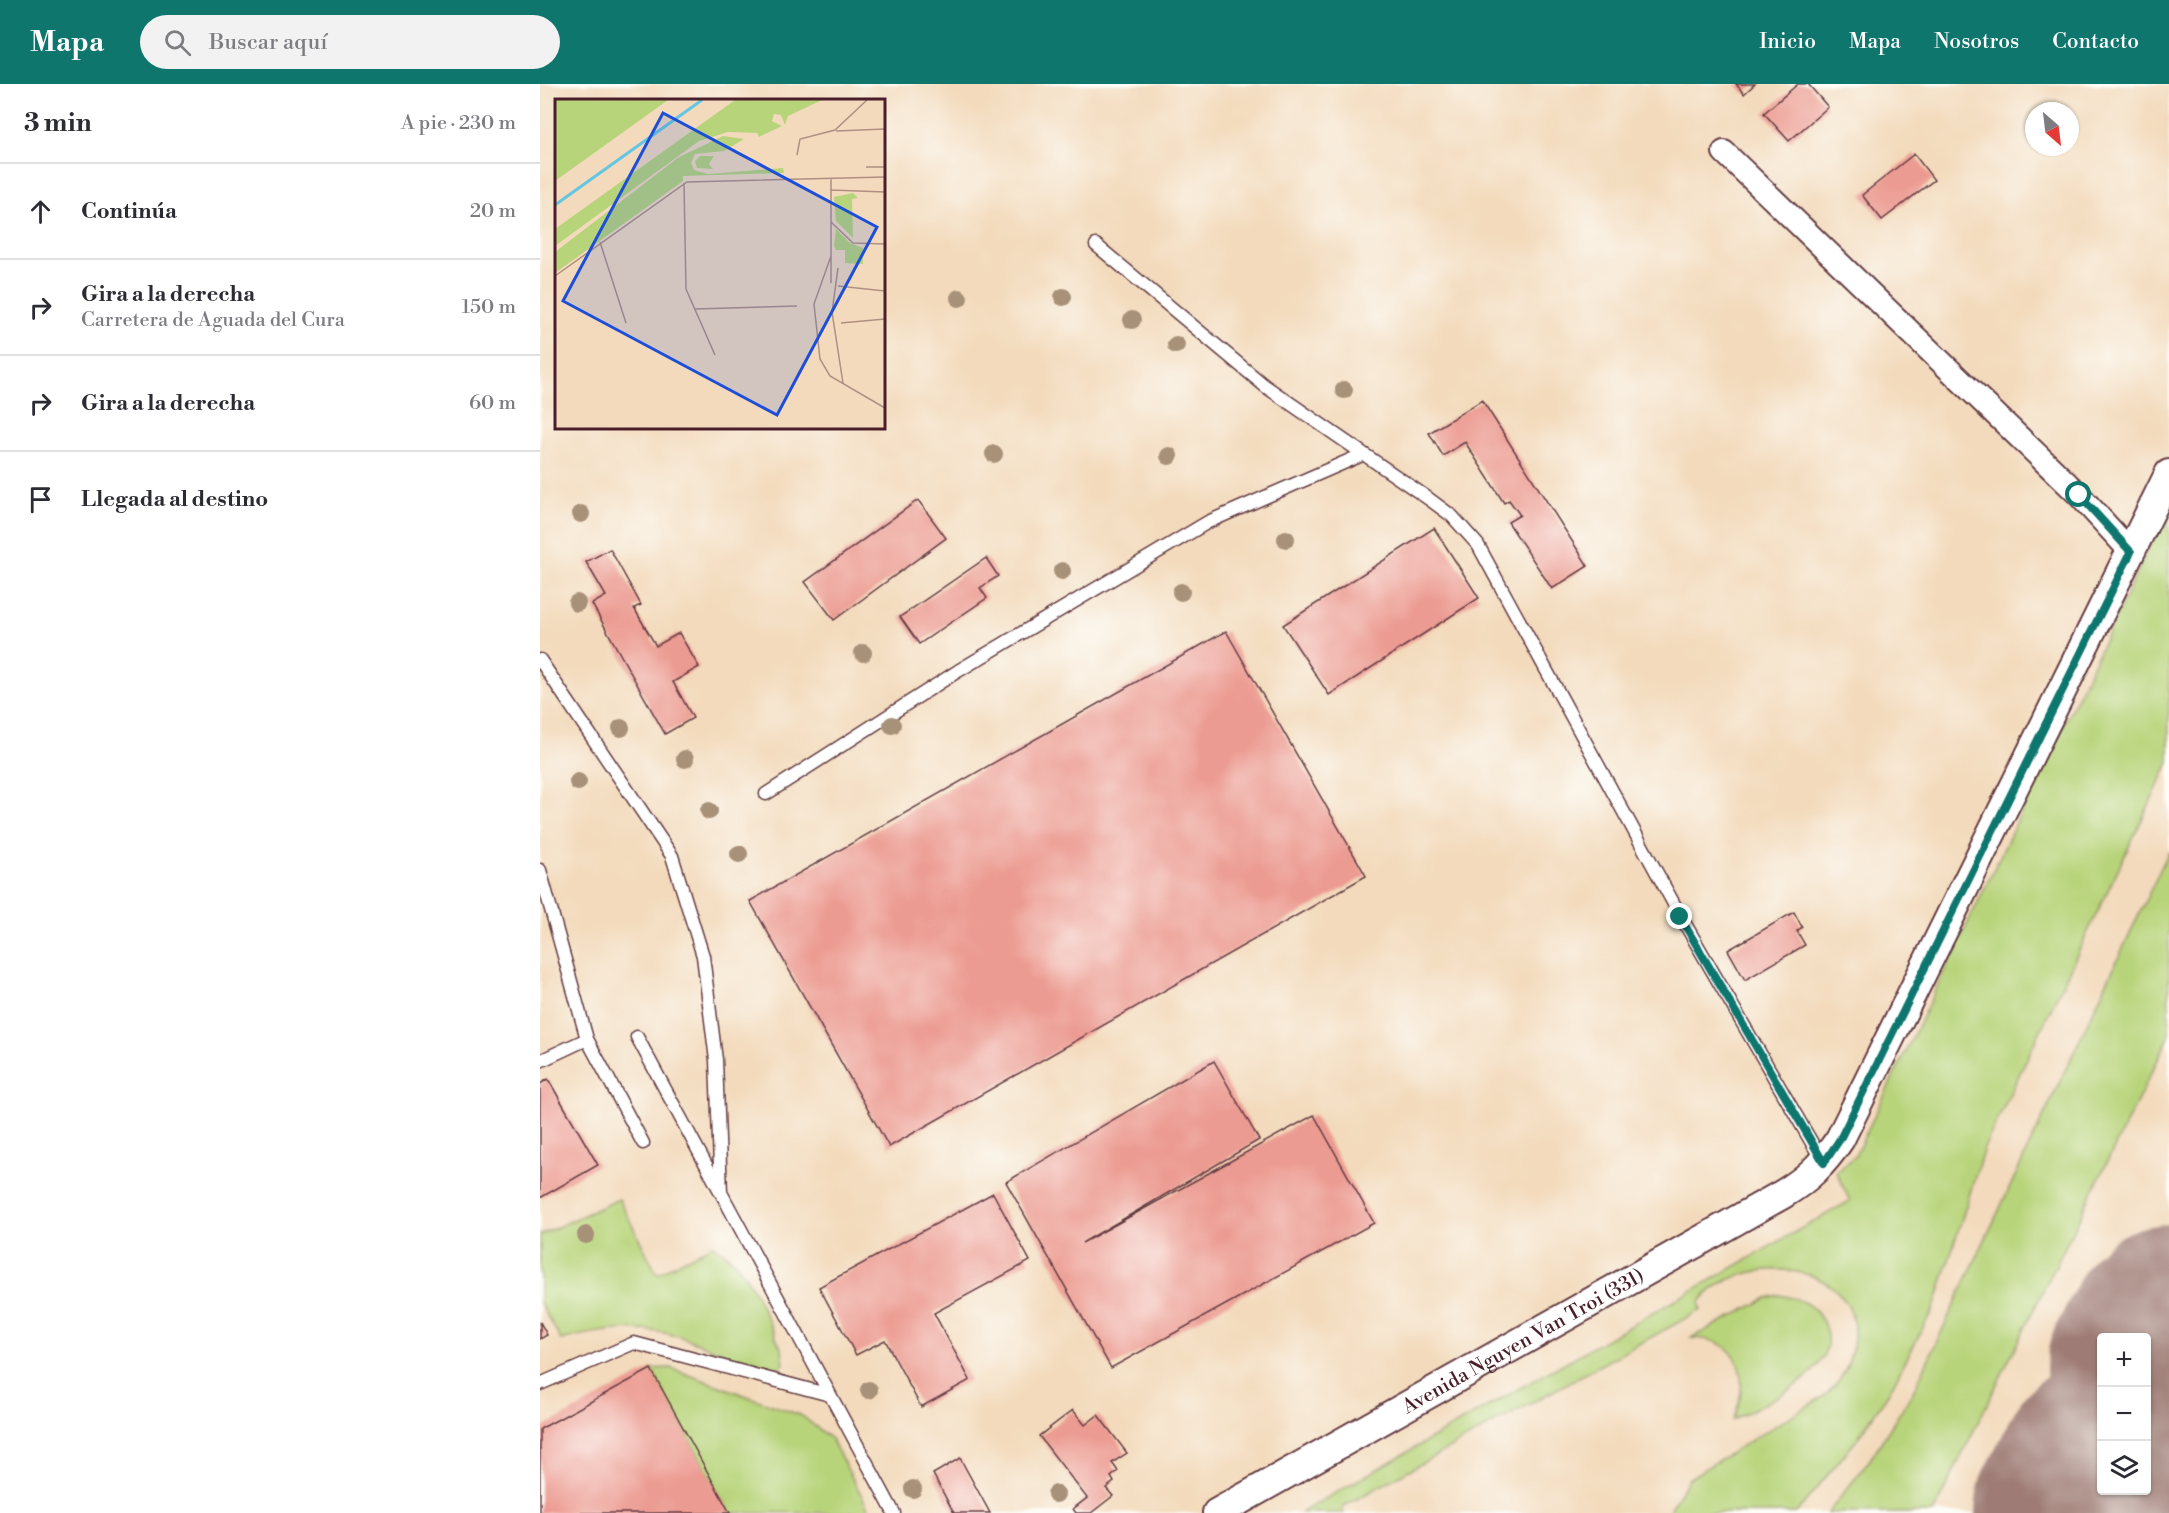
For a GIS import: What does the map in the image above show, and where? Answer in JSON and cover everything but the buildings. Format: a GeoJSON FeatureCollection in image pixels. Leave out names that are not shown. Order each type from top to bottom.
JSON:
{"type":"FeatureCollection","features":[{"type":"Feature","properties":{"kind":"street"},"geometry":{"type":"LineString","coordinates":[[1724,152],[2079,495],[2131,552]]}},
{"type":"Feature","properties":{"kind":"street","name":"Avenida Nguyen Van Troi (331)"},"geometry":{"type":"LineString","coordinates":[[1217,1513],[1791,1190],[1806,1181],[1824,1163],[1840,1139],[2169,474]]}},
{"type":"Feature","properties":{"kind":"lane"},"geometry":{"type":"LineString","coordinates":[[1095,245],[1265,386],[1452,516],[1478,545],[1680,917],[1824,1163]]}},
{"type":"Feature","properties":{"kind":"lane"},"geometry":{"type":"LineString","coordinates":[[766,794],[958,672],[1208,522],[1364,454]]}},
{"type":"Feature","properties":{"kind":"lane"},"geometry":{"type":"LineString","coordinates":[[540,660],[672,856],[703,956],[717,1060],[721,1193]]}},
{"type":"Feature","properties":{"kind":"lane"},"geometry":{"type":"LineString","coordinates":[[540,870],[587,1039],[643,1143]]}},
{"type":"Feature","properties":{"kind":"lane"},"geometry":{"type":"LineString","coordinates":[[637,1037],[894,1513]]}},
{"type":"Feature","properties":{"kind":"lane"},"geometry":{"type":"LineString","coordinates":[[540,1061],[587,1039]]}},
{"type":"Feature","properties":{"kind":"lane"},"geometry":{"type":"LineString","coordinates":[[540,1384],[634,1343],[830,1395]]}},
{"type":"Feature","properties":{"kind":"green space"},"geometry":{"type":"Polygon","coordinates":[[[2169,507],[2169,763],[1984,1148],[1935,1305],[1888,1394],[1855,1442],[1796,1513],[1668,1513],[1688,1479],[1824,1396],[1835,1385],[1849,1361],[1853,1346],[1852,1317],[1841,1296],[1822,1281],[1797,1272],[1770,1270],[1742,1275],[1718,1286],[1699,1303],[1701,1310],[1342,1507],[1344,1513],[1300,1513],[1850,1201],[1836,1172],[1855,1156],[2169,507]]]}},
{"type":"Feature","properties":{"kind":"green space"},"geometry":{"type":"Polygon","coordinates":[[[2169,851],[2169,1037],[1933,1513],[1828,1513],[1869,1461],[1912,1394],[2169,851]]]}},
{"type":"Feature","properties":{"kind":"green space"},"geometry":{"type":"Polygon","coordinates":[[[619,1199],[657,1274],[712,1245],[724,1252],[735,1263],[762,1306],[782,1350],[784,1364],[776,1371],[765,1369],[693,1341],[643,1330],[611,1331],[561,1340],[540,1303],[540,1235],[619,1199]]]}},
{"type":"Feature","properties":{"kind":"green space"},"geometry":{"type":"Polygon","coordinates":[[[1778,1295],[1805,1302],[1815,1310],[1823,1322],[1827,1340],[1824,1356],[1814,1370],[1799,1383],[1733,1420],[1741,1390],[1738,1364],[1732,1353],[1722,1345],[1691,1338],[1767,1298],[1778,1295]]]}},
{"type":"Feature","properties":{"kind":"green space"},"geometry":{"type":"Polygon","coordinates":[[[670,1368],[802,1416],[831,1439],[871,1513],[730,1513],[651,1369],[670,1368]]]}},
{"type":"Feature","properties":{"kind":"runway"},"geometry":{"type":"LineString","coordinates":[[2151,1359],[2169,1324]]}},
{"type":"Feature","properties":{"kind":"runway"},"geometry":{"type":"LineString","coordinates":[[2075,1513],[2097,1470]]}},
{"type":"Feature","properties":{"kind":"route"},"geometry":{"type":"LineString","coordinates":[[1680,917],[1824,1163],[1840,1139],[2131,552],[2079,495]]}}]}
